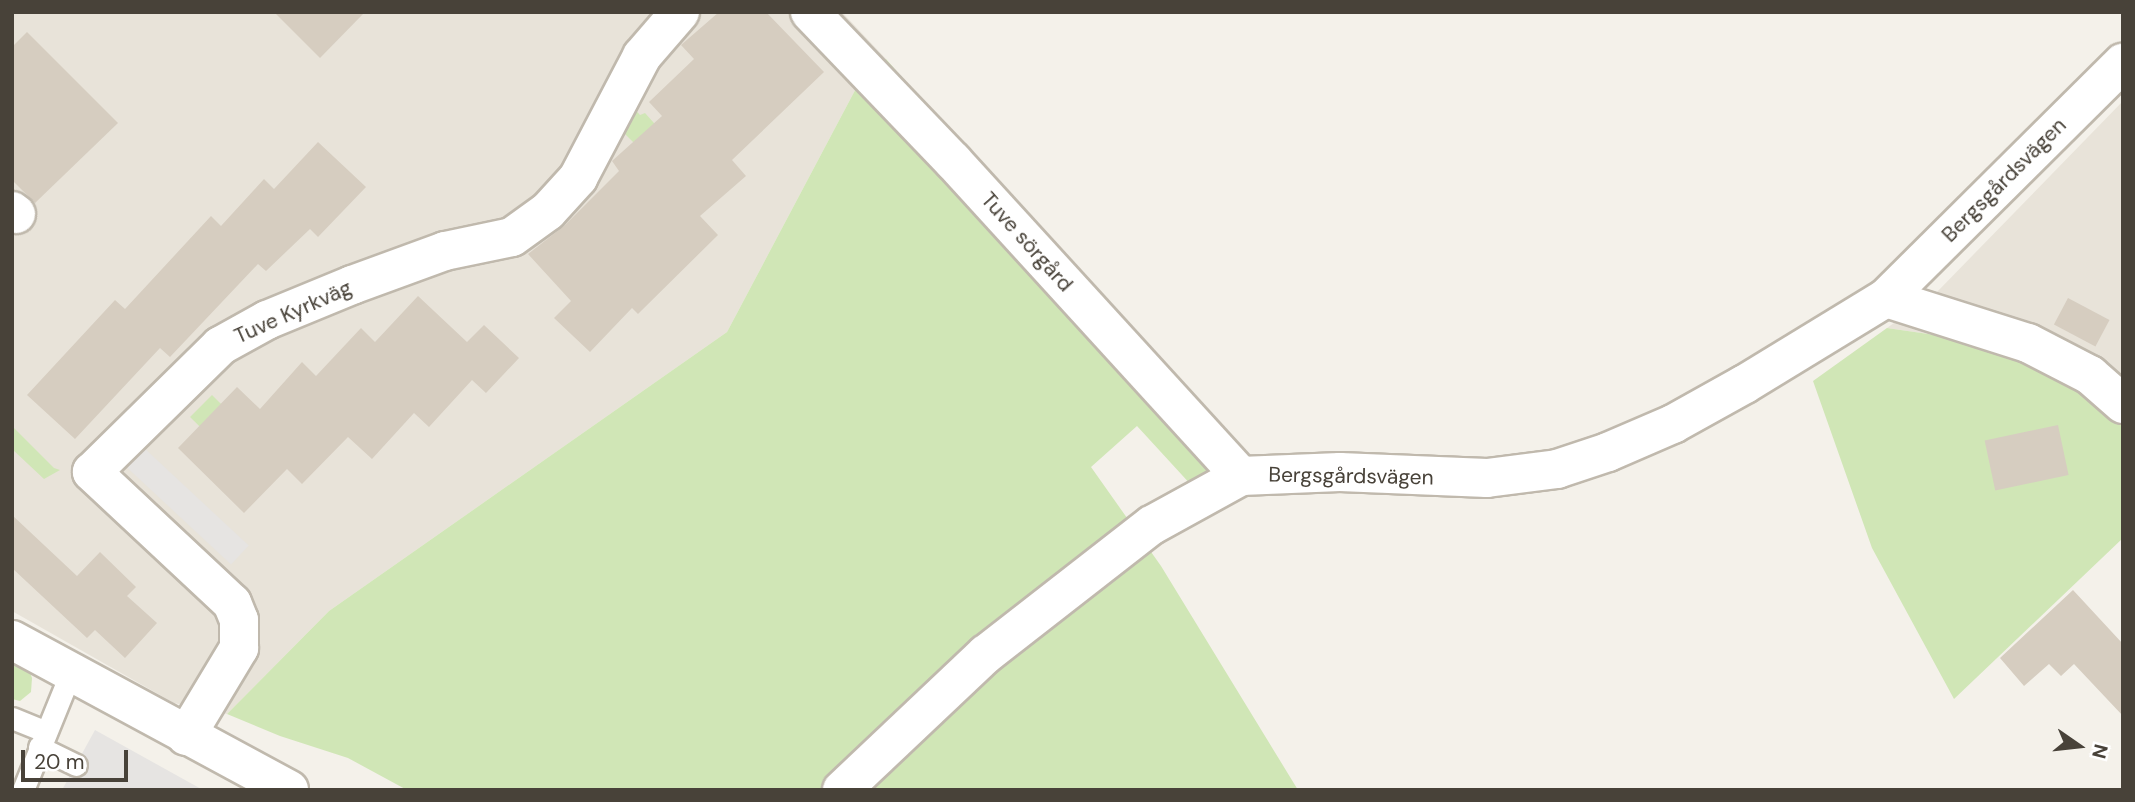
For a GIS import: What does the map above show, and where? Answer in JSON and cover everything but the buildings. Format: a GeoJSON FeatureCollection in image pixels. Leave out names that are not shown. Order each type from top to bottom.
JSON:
{"type":"FeatureCollection","features":[{"type":"Feature","properties":{"kind":"street","name":"Tuve Kyrkväg"},"geometry":{"type":"LineString","coordinates":[[186,736],[239,648],[239,620],[232,603],[92,472],[220,346],[267,320],[352,285],[445,251],[512,237],[548,211],[578,178],[642,55],[680,12]]}},
{"type":"Feature","properties":{"kind":"street","name":"Tuve sörgård"},"geometry":{"type":"LineString","coordinates":[[810,12],[953,161],[1241,476]]}},
{"type":"Feature","properties":{"kind":"street","name":"Bergsgårdsvägen"},"geometry":{"type":"LineString","coordinates":[[842,790],[986,654],[1152,525],[1241,476],[1340,472],[1487,478],[1557,469],[1608,452],[1672,424],[1745,384],[1886,298],[2123,64]]}},
{"type":"Feature","properties":{"kind":"street"},"geometry":{"type":"LineString","coordinates":[[1886,298],[2028,343],[2090,376],[2123,404]]}},
{"type":"Feature","properties":{"kind":"street"},"geometry":{"type":"LineString","coordinates":[[12,640],[289,790]]}},
{"type":"Feature","properties":{"kind":"lane"},"geometry":{"type":"LineString","coordinates":[[23,790],[71,672]]}},
{"type":"Feature","properties":{"kind":"lane"},"geometry":{"type":"LineString","coordinates":[[12,718],[76,765]]}},
{"type":"Feature","properties":{"kind":"shaded area"},"geometry":{"type":"Polygon","coordinates":[[[12,12],[842,12],[886,59],[861,79],[727,332],[329,611],[227,714],[174,703],[12,611],[12,12]]]}},
{"type":"Feature","properties":{"kind":"shaded area"},"geometry":{"type":"Polygon","coordinates":[[[2123,101],[2123,382],[2080,393],[1997,344],[1887,328],[1937,292],[2123,101]]]}},
{"type":"Feature","properties":{"kind":"shaded area"},"geometry":{"type":"Polygon","coordinates":[[[142,446],[249,546],[231,565],[124,465],[142,446]]]}},
{"type":"Feature","properties":{"kind":"shaded area"},"geometry":{"type":"Polygon","coordinates":[[[95,730],[203,790],[62,790],[95,730]]]}},
{"type":"Feature","properties":{"kind":"green space"},"geometry":{"type":"Polygon","coordinates":[[[886,59],[1061,258],[1239,447],[1193,487],[1137,426],[1091,467],[1161,566],[1298,790],[407,790],[348,758],[280,736],[227,714],[329,611],[727,332],[861,79],[886,59]]]}},
{"type":"Feature","properties":{"kind":"green space"},"geometry":{"type":"Polygon","coordinates":[[[631,105],[640,115],[645,113],[670,141],[651,160],[619,128],[631,105]]]}},
{"type":"Feature","properties":{"kind":"green space"},"geometry":{"type":"Polygon","coordinates":[[[1887,328],[1997,344],[2080,393],[2123,382],[2123,538],[1954,699],[1872,548],[1813,381],[1887,328]]]}},
{"type":"Feature","properties":{"kind":"green space"},"geometry":{"type":"Polygon","coordinates":[[[212,395],[239,422],[217,444],[190,417],[212,395]]]}},
{"type":"Feature","properties":{"kind":"green space"},"geometry":{"type":"Polygon","coordinates":[[[12,426],[54,468],[60,470],[44,479],[12,449],[12,426]]]}},
{"type":"Feature","properties":{"kind":"green space"},"geometry":{"type":"Polygon","coordinates":[[[12,657],[29,670],[32,678],[31,692],[20,701],[12,699],[12,657]]]}}]}
